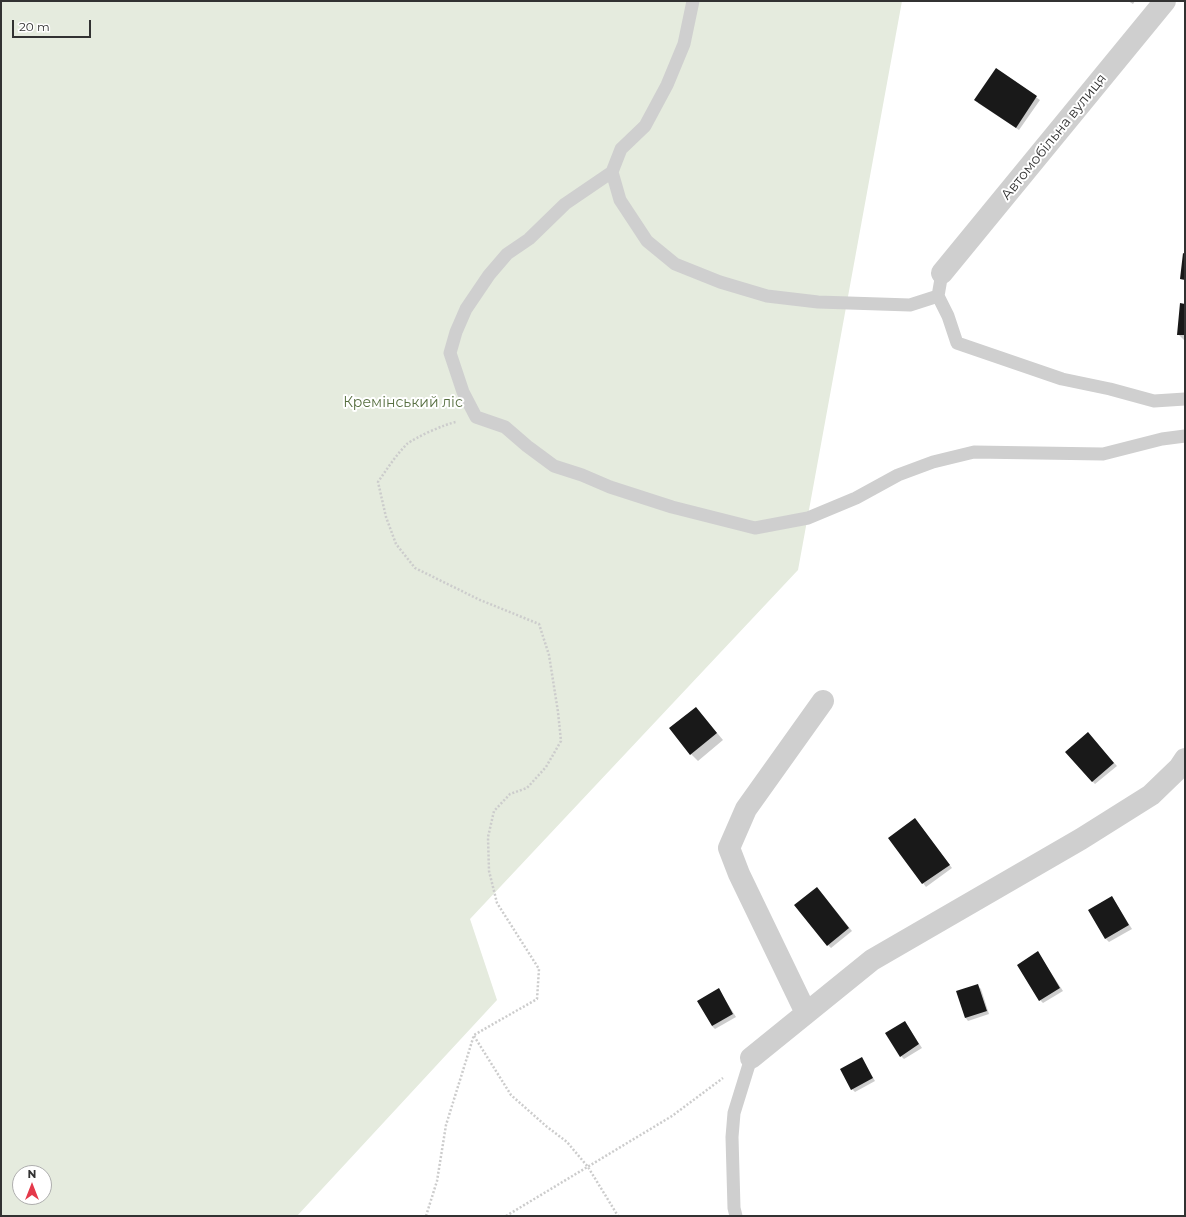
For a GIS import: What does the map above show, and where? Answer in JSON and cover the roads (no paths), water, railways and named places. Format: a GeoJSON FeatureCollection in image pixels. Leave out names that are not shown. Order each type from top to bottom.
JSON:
{"type":"FeatureCollection","features":[{"type":"Feature","properties":{"kind":"street","name":"Автомобільна вулиця"},"geometry":{"type":"LineString","coordinates":[[942,273],[1165,1]]}},
{"type":"Feature","properties":{"kind":"street"},"geometry":{"type":"LineString","coordinates":[[806,1013],[739,874],[729,848],[746,809],[822,701]]}},
{"type":"Feature","properties":{"kind":"street"},"geometry":{"type":"LineString","coordinates":[[751,1058],[872,960],[1081,839],[1151,795],[1179,768],[1185,759]]}},
{"type":"Feature","properties":{"kind":"lane"},"geometry":{"type":"LineString","coordinates":[[693,1],[684,44],[667,84],[645,126],[621,149],[612,172],[565,204],[529,239],[508,254],[489,275],[466,309],[456,332],[450,354],[462,392],[476,416],[505,427],[554,466],[582,475],[610,487],[672,507],[755,528],[808,518],[856,498],[898,475],[933,462],[974,452],[1103,454],[1162,439],[1185,436]]}},
{"type":"Feature","properties":{"kind":"lane"},"geometry":{"type":"LineString","coordinates":[[612,172],[620,200],[647,241],[675,264],[720,282],[767,296],[818,302],[910,305],[938,296]]}},
{"type":"Feature","properties":{"kind":"lane"},"geometry":{"type":"LineString","coordinates":[[942,273],[938,296],[948,316],[957,343],[1062,379],[1110,389],[1154,401],[1185,399]]}},
{"type":"Feature","properties":{"kind":"lane"},"geometry":{"type":"LineString","coordinates":[[736,1216],[734,1208],[732,1138],[733,1119],[751,1058]]}},
{"type":"Feature","properties":{"kind":"park label","name":"Кремінський ліс"},"geometry":{"type":"Point","coordinates":[403,403]}}]}
